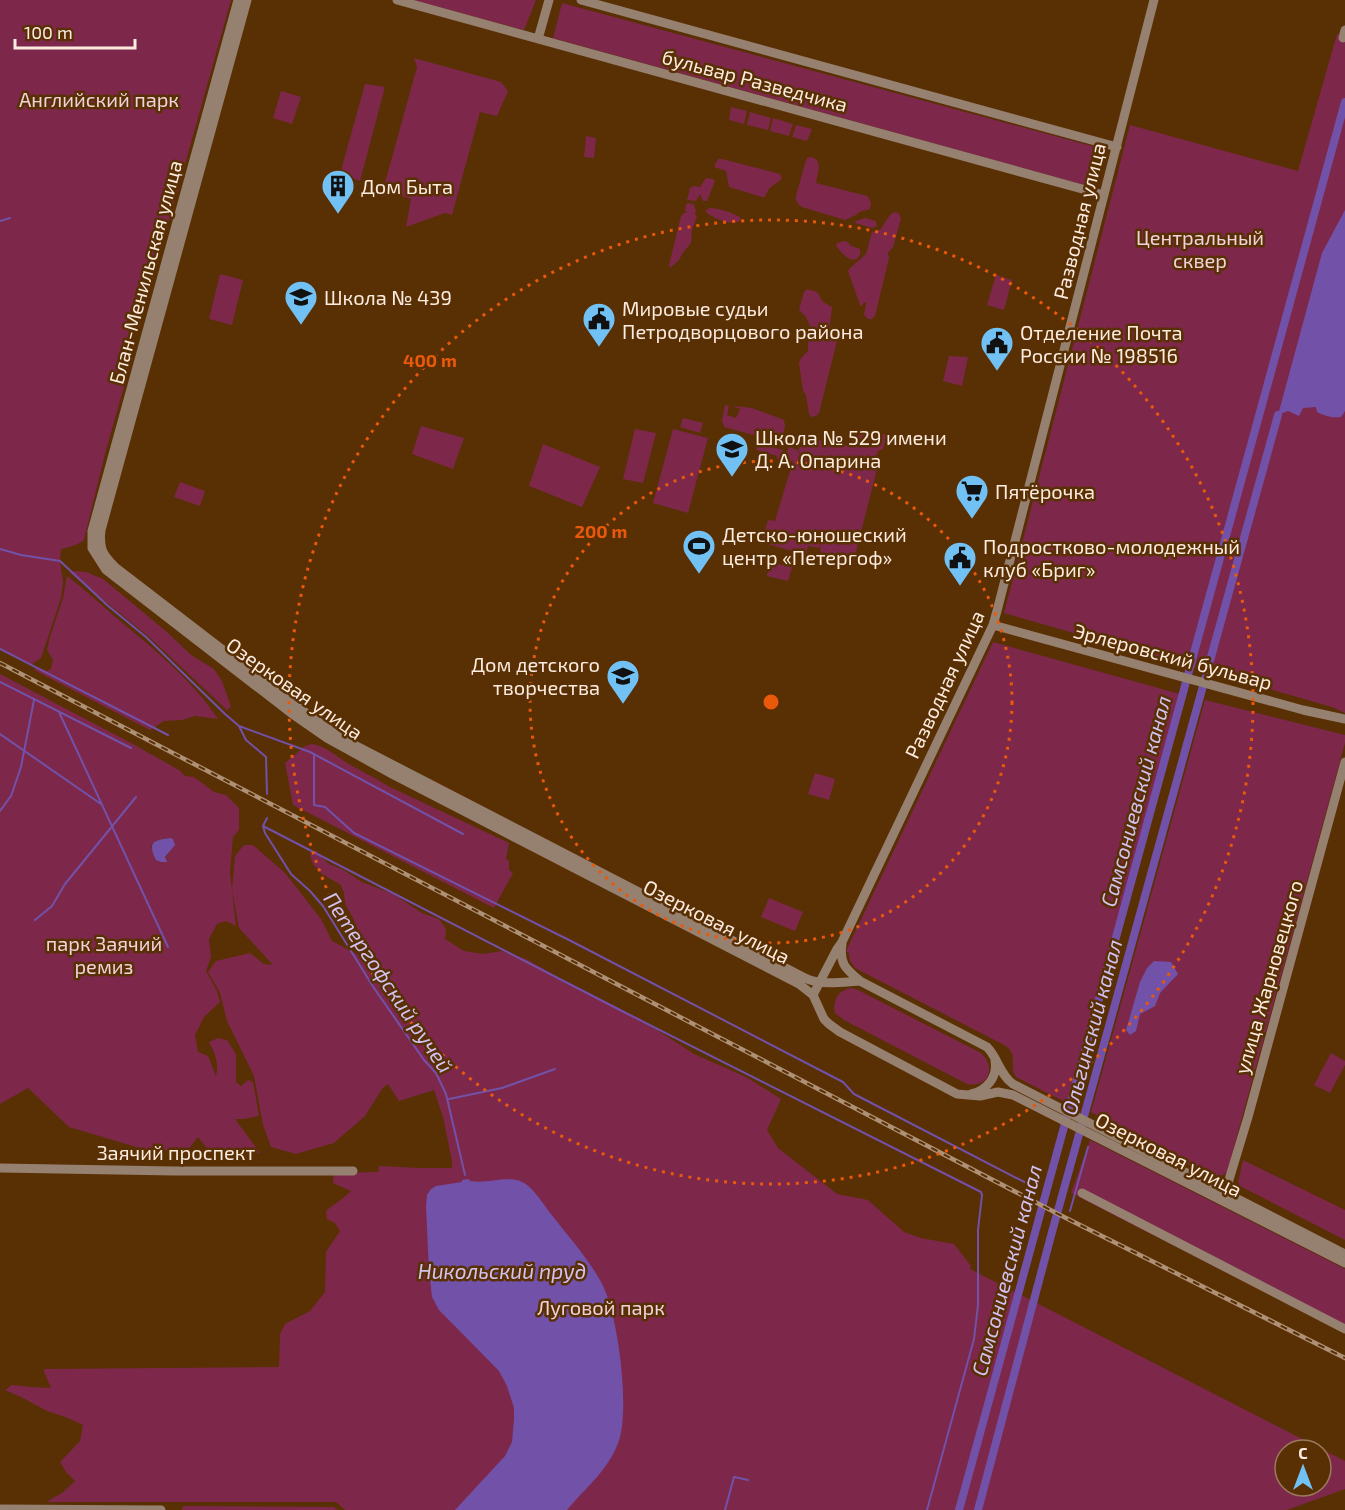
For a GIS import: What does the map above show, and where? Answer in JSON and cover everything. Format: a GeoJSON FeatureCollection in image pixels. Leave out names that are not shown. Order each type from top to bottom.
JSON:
{"type":"FeatureCollection","features":[{"type":"Feature","properties":{"kind":"street","name":"Блан-Менильская улица"},"geometry":{"type":"LineString","coordinates":[[98,553],[91,543],[92,531],[238,0]]}},
{"type":"Feature","properties":{"kind":"street","name":"Блан-Менильская улица"},"geometry":{"type":"LineString","coordinates":[[98,553],[100,530],[247,0]]}},
{"type":"Feature","properties":{"kind":"street","name":"бульвар Разведчика"},"geometry":{"type":"LineString","coordinates":[[397,0],[1104,195]]}},
{"type":"Feature","properties":{"kind":"street"},"geometry":{"type":"LineString","coordinates":[[538,39],[549,0]]}},
{"type":"Feature","properties":{"kind":"street","name":"бульвар Разведчика"},"geometry":{"type":"LineString","coordinates":[[581,0],[1117,147]]}},
{"type":"Feature","properties":{"kind":"street","name":"Разводная улица"},"geometry":{"type":"LineString","coordinates":[[813,995],[842,942],[993,625],[1154,0]]}},
{"type":"Feature","properties":{"kind":"street","name":"Озерковая улица"},"geometry":{"type":"LineString","coordinates":[[98,553],[339,737],[811,981],[860,981]]}},
{"type":"Feature","properties":{"kind":"street","name":"Озерковая улица"},"geometry":{"type":"LineString","coordinates":[[98,553],[106,570],[122,584],[327,738],[392,774],[799,984],[813,995],[824,1019],[840,1032],[949,1090],[965,1095],[981,1096],[1002,1092],[1056,1111]]}},
{"type":"Feature","properties":{"kind":"street","name":"Эрлеровский бульвар"},"geometry":{"type":"LineString","coordinates":[[993,625],[1211,686],[1345,719]]}},
{"type":"Feature","properties":{"kind":"street","name":"улица Жарновецкого"},"geometry":{"type":"LineString","coordinates":[[1222,1196],[1251,1106],[1345,762]]}},
{"type":"Feature","properties":{"kind":"street","name":"Озерковая улица"},"geometry":{"type":"LineString","coordinates":[[842,942],[842,962],[849,972],[860,981],[987,1047],[1010,1082],[1056,1111],[1222,1196],[1345,1263]]}},
{"type":"Feature","properties":{"kind":"street"},"geometry":{"type":"LineString","coordinates":[[965,1095],[976,1093],[991,1082],[996,1065],[993,1054]]}},
{"type":"Feature","properties":{"kind":"street","name":"Заячий проспект"},"geometry":{"type":"LineString","coordinates":[[0,1168],[353,1171]]}},
{"type":"Feature","properties":{"kind":"street"},"geometry":{"type":"LineString","coordinates":[[1082,1193],[1345,1329]]}},
{"type":"Feature","properties":{"kind":"street","name":"Озерковая улица"},"geometry":{"type":"LineString","coordinates":[[1222,1196],[1345,1254]]}},
{"type":"Feature","properties":{"kind":"street"},"geometry":{"type":"LineString","coordinates":[[0,1509],[161,1510]]}},
{"type":"Feature","properties":{"kind":"green space","name":"Английский парк"},"geometry":{"type":"Polygon","coordinates":[[[0,0],[231,0],[138,332],[134,332],[132,342],[136,344],[84,540],[61,549],[63,582],[61,598],[41,658],[31,665],[0,649],[0,0]]]}},
{"type":"Feature","properties":{"kind":"green space"},"geometry":{"type":"Polygon","coordinates":[[[413,0],[536,0],[524,30],[413,0]]]}},
{"type":"Feature","properties":{"kind":"green space"},"geometry":{"type":"Polygon","coordinates":[[[562,3],[1099,148],[1088,186],[553,38],[562,3]]]}},
{"type":"Feature","properties":{"kind":"green space","name":"Центральный сквер"},"geometry":{"type":"Polygon","coordinates":[[[1337,34],[1345,36],[1345,713],[1332,707],[1004,613],[1130,125],[1298,171],[1337,34]]]}},
{"type":"Feature","properties":{"kind":"green space"},"geometry":{"type":"Polygon","coordinates":[[[414,58],[501,82],[508,91],[497,116],[480,112],[452,215],[445,213],[406,227],[411,199],[395,194],[381,197],[417,67],[414,58]]]}},
{"type":"Feature","properties":{"kind":"green space"},"geometry":{"type":"Polygon","coordinates":[[[365,84],[385,87],[360,181],[340,174],[365,84]]]}},
{"type":"Feature","properties":{"kind":"green space"},"geometry":{"type":"Polygon","coordinates":[[[281,91],[301,97],[292,124],[273,118],[281,91]]]}},
{"type":"Feature","properties":{"kind":"green space"},"geometry":{"type":"Polygon","coordinates":[[[731,107],[747,111],[744,124],[729,120],[731,107]]]}},
{"type":"Feature","properties":{"kind":"green space"},"geometry":{"type":"Polygon","coordinates":[[[750,112],[771,118],[768,130],[747,125],[750,112]]]}},
{"type":"Feature","properties":{"kind":"green space"},"geometry":{"type":"Polygon","coordinates":[[[773,118],[793,124],[789,136],[770,131],[773,118]]]}},
{"type":"Feature","properties":{"kind":"green space"},"geometry":{"type":"Polygon","coordinates":[[[796,125],[812,129],[807,141],[792,137],[796,125]]]}},
{"type":"Feature","properties":{"kind":"green space"},"geometry":{"type":"Polygon","coordinates":[[[586,136],[596,138],[594,158],[584,157],[586,136]]]}},
{"type":"Feature","properties":{"kind":"green space"},"geometry":{"type":"Polygon","coordinates":[[[811,157],[819,164],[816,183],[867,196],[871,202],[870,209],[845,220],[799,205],[796,196],[805,163],[807,158],[811,157]]]}},
{"type":"Feature","properties":{"kind":"green space"},"geometry":{"type":"Polygon","coordinates":[[[718,159],[780,174],[782,178],[771,187],[765,197],[762,197],[729,187],[726,171],[714,167],[718,159]]]}},
{"type":"Feature","properties":{"kind":"green space"},"geometry":{"type":"Polygon","coordinates":[[[706,178],[715,181],[707,201],[703,201],[700,194],[696,201],[687,200],[690,188],[700,187],[706,178]]]}},
{"type":"Feature","properties":{"kind":"green space"},"geometry":{"type":"Polygon","coordinates":[[[686,204],[694,205],[697,216],[692,230],[691,243],[670,268],[681,216],[687,213],[686,204]]]}},
{"type":"Feature","properties":{"kind":"green space"},"geometry":{"type":"Polygon","coordinates":[[[709,208],[729,212],[741,219],[734,223],[720,220],[706,212],[709,208]]]}},
{"type":"Feature","properties":{"kind":"green space"},"geometry":{"type":"Polygon","coordinates":[[[894,212],[899,213],[901,219],[893,247],[888,253],[889,258],[875,316],[868,319],[864,315],[866,303],[860,305],[848,271],[866,254],[872,232],[880,230],[894,212]]]}},
{"type":"Feature","properties":{"kind":"green space"},"geometry":{"type":"Polygon","coordinates":[[[865,218],[876,221],[877,226],[872,228],[855,223],[865,218]]]}},
{"type":"Feature","properties":{"kind":"green space"},"geometry":{"type":"Polygon","coordinates":[[[844,241],[860,249],[857,259],[848,258],[836,246],[837,243],[844,241]]]}},
{"type":"Feature","properties":{"kind":"green space"},"geometry":{"type":"Polygon","coordinates":[[[220,274],[243,280],[232,325],[209,319],[220,274]]]}},
{"type":"Feature","properties":{"kind":"green space"},"geometry":{"type":"Polygon","coordinates":[[[996,275],[1012,280],[1004,310],[987,305],[996,275]]]}},
{"type":"Feature","properties":{"kind":"green space"},"geometry":{"type":"Polygon","coordinates":[[[807,289],[817,292],[823,302],[832,307],[829,331],[837,341],[819,413],[812,417],[809,414],[806,395],[803,391],[799,363],[808,351],[811,329],[806,317],[799,310],[807,289]]]}},
{"type":"Feature","properties":{"kind":"green space"},"geometry":{"type":"Polygon","coordinates":[[[949,356],[968,357],[962,386],[943,381],[949,356]]]}},
{"type":"Feature","properties":{"kind":"green space"},"geometry":{"type":"Polygon","coordinates":[[[725,405],[729,406],[727,415],[736,418],[740,409],[733,406],[752,408],[784,420],[782,443],[724,427],[722,420],[725,405]]]}},
{"type":"Feature","properties":{"kind":"green space"},"geometry":{"type":"Polygon","coordinates":[[[683,418],[703,423],[700,433],[680,427],[683,418]]]}},
{"type":"Feature","properties":{"kind":"green space"},"geometry":{"type":"Polygon","coordinates":[[[421,426],[464,438],[453,469],[412,454],[421,426]]]}},
{"type":"Feature","properties":{"kind":"green space"},"geometry":{"type":"Polygon","coordinates":[[[635,429],[656,433],[643,483],[623,479],[635,429]]]}},
{"type":"Feature","properties":{"kind":"green space"},"geometry":{"type":"Polygon","coordinates":[[[673,429],[708,438],[688,513],[653,503],[673,429]]]}},
{"type":"Feature","properties":{"kind":"green space"},"geometry":{"type":"Polygon","coordinates":[[[853,434],[887,434],[883,449],[878,451],[875,462],[878,465],[852,568],[821,560],[820,543],[819,548],[808,546],[806,555],[764,543],[763,538],[768,520],[775,521],[793,461],[785,458],[789,446],[797,450],[809,466],[798,450],[807,438],[850,446],[853,434]]]}},
{"type":"Feature","properties":{"kind":"green space"},"geometry":{"type":"Polygon","coordinates":[[[758,443],[783,450],[780,460],[777,456],[756,450],[758,443]]]}},
{"type":"Feature","properties":{"kind":"green space"},"geometry":{"type":"Polygon","coordinates":[[[543,444],[600,467],[582,507],[529,486],[543,444]]]}},
{"type":"Feature","properties":{"kind":"green space"},"geometry":{"type":"Polygon","coordinates":[[[180,482],[205,491],[200,506],[174,497],[180,482]]]}},
{"type":"Feature","properties":{"kind":"green space"},"geometry":{"type":"Polygon","coordinates":[[[770,562],[792,567],[788,581],[767,576],[770,562]]]}},
{"type":"Feature","properties":{"kind":"green space"},"geometry":{"type":"Polygon","coordinates":[[[86,572],[103,579],[191,655],[214,669],[222,681],[231,707],[227,710],[148,636],[70,573],[86,572]]]}},
{"type":"Feature","properties":{"kind":"green space"},"geometry":{"type":"Polygon","coordinates":[[[67,576],[170,664],[196,690],[218,719],[195,716],[182,720],[164,721],[150,730],[34,670],[37,667],[47,671],[51,669],[53,660],[47,650],[63,598],[67,576]]]}},
{"type":"Feature","properties":{"kind":"green space"},"geometry":{"type":"Polygon","coordinates":[[[993,642],[1180,694],[1069,1104],[1016,1077],[1013,1057],[1006,1046],[855,968],[846,951],[993,642]]]}},
{"type":"Feature","properties":{"kind":"green space","name":"парк Заячий ремиз"},"geometry":{"type":"Polygon","coordinates":[[[0,674],[131,743],[179,770],[185,776],[194,777],[214,792],[226,795],[239,808],[239,830],[233,837],[230,873],[236,926],[226,921],[217,924],[209,939],[211,957],[206,971],[220,1002],[204,1017],[195,1035],[198,1052],[208,1056],[216,1076],[216,1059],[209,1042],[218,1038],[227,1040],[236,1054],[236,1082],[241,1086],[248,1080],[253,1082],[259,1116],[235,1119],[260,1153],[210,1152],[198,1137],[186,1152],[143,1149],[69,1127],[28,1088],[0,1104],[0,674]],[[173,839],[156,841],[151,848],[165,858],[174,845],[173,839]]]}},
{"type":"Feature","properties":{"kind":"green space"},"geometry":{"type":"Polygon","coordinates":[[[1205,700],[1345,735],[1345,743],[1227,1172],[1217,1179],[1091,1112],[1205,700]]]}},
{"type":"Feature","properties":{"kind":"green space"},"geometry":{"type":"Polygon","coordinates":[[[312,744],[327,749],[390,787],[509,843],[506,859],[509,861],[509,870],[513,873],[494,908],[293,805],[285,763],[305,746],[312,744]]]}},
{"type":"Feature","properties":{"kind":"green space"},"geometry":{"type":"Polygon","coordinates":[[[815,773],[835,779],[829,800],[808,794],[815,773]]]}},
{"type":"Feature","properties":{"kind":"green space","name":"Луговой парк"},"geometry":{"type":"Polygon","coordinates":[[[244,845],[253,845],[285,873],[321,919],[332,941],[376,964],[364,945],[345,904],[341,885],[322,874],[313,864],[311,852],[317,851],[329,864],[342,869],[362,882],[393,894],[422,913],[439,919],[446,929],[445,939],[464,951],[483,954],[502,951],[526,959],[642,1020],[694,1054],[746,1077],[781,1099],[767,1130],[778,1148],[837,1194],[868,1200],[904,1232],[921,1238],[954,1244],[971,1266],[970,1269],[1300,1438],[1273,1438],[1273,1498],[1320,1498],[1287,1510],[345,1510],[336,1502],[46,1502],[62,1493],[75,1481],[60,1462],[80,1441],[83,1425],[47,1411],[5,1390],[12,1385],[51,1388],[44,1369],[279,1367],[280,1334],[285,1324],[310,1311],[325,1292],[326,1252],[340,1231],[335,1223],[327,1219],[326,1211],[351,1191],[333,1183],[334,1173],[378,1172],[379,1166],[452,1168],[443,1117],[434,1090],[399,1101],[388,1084],[382,1089],[365,1116],[334,1143],[296,1154],[271,1147],[263,1125],[254,1076],[227,1021],[220,993],[208,972],[216,961],[250,953],[264,964],[273,965],[239,928],[232,890],[235,856],[244,845]]]}},
{"type":"Feature","properties":{"kind":"green space"},"geometry":{"type":"Polygon","coordinates":[[[769,898],[803,912],[795,931],[761,917],[769,898]]]}},
{"type":"Feature","properties":{"kind":"green space"},"geometry":{"type":"Polygon","coordinates":[[[852,988],[981,1053],[989,1065],[988,1076],[980,1083],[967,1084],[844,1020],[835,1013],[837,996],[843,990],[852,988]]]}},
{"type":"Feature","properties":{"kind":"green space"},"geometry":{"type":"Polygon","coordinates":[[[1331,1053],[1345,1061],[1345,1065],[1330,1093],[1314,1085],[1331,1053]]]}},
{"type":"Feature","properties":{"kind":"green space"},"geometry":{"type":"Polygon","coordinates":[[[1090,1140],[1345,1269],[1345,1333],[1071,1193],[1090,1140]]]}},
{"type":"Feature","properties":{"kind":"green space"},"geometry":{"type":"Polygon","coordinates":[[[1243,1160],[1345,1210],[1345,1240],[1240,1186],[1238,1182],[1243,1160]]]}},
{"type":"Feature","properties":{"kind":"green space","name":"Луговой парк"},"geometry":{"type":"Polygon","coordinates":[[[1333,1455],[1345,1461],[1345,1489],[1333,1493],[1333,1455]]]}},
{"type":"Feature","properties":{"kind":"green space"},"geometry":{"type":"Polygon","coordinates":[[[183,1506],[334,1507],[338,1510],[182,1510],[183,1506]]]}},
{"type":"Feature","properties":{"kind":"water"},"geometry":{"type":"Polygon","coordinates":[[[1345,210],[1345,411],[1341,417],[1317,412],[1316,407],[1303,408],[1299,416],[1288,411],[1278,415],[1322,253],[1345,210]]]}},
{"type":"Feature","properties":{"kind":"water"},"geometry":{"type":"Polygon","coordinates":[[[171,838],[175,845],[165,857],[167,862],[156,860],[152,849],[153,843],[171,838]]]}},
{"type":"Feature","properties":{"kind":"water"},"geometry":{"type":"Polygon","coordinates":[[[1154,961],[1171,962],[1178,974],[1160,993],[1155,1006],[1140,1014],[1136,1031],[1130,1035],[1126,1030],[1140,982],[1147,968],[1154,961]]]}},
{"type":"Feature","properties":{"kind":"water","name":"Никольский пруд"},"geometry":{"type":"Polygon","coordinates":[[[469,1179],[476,1182],[515,1180],[529,1187],[595,1271],[612,1312],[622,1380],[620,1437],[605,1467],[567,1510],[455,1510],[505,1456],[512,1442],[514,1419],[514,1408],[499,1371],[439,1310],[432,1297],[427,1195],[436,1186],[469,1179]]]}},
{"type":"Feature","properties":{"kind":"waterway","name":"Самсониевский канал"},"geometry":{"type":"LineString","coordinates":[[959,1510],[1345,102]]}},
{"type":"Feature","properties":{"kind":"waterway"},"geometry":{"type":"LineString","coordinates":[[0,221],[10,218]]}},
{"type":"Feature","properties":{"kind":"waterway","name":"Ольгинский канал"},"geometry":{"type":"LineString","coordinates":[[978,1510],[1052,1232],[1278,415]]}},
{"type":"Feature","properties":{"kind":"waterway","name":"Петергофский ручей"},"geometry":{"type":"LineString","coordinates":[[0,549],[60,561],[107,605],[146,637],[239,726],[246,740],[266,757],[267,794]]}},
{"type":"Feature","properties":{"kind":"waterway"},"geometry":{"type":"LineString","coordinates":[[0,649],[168,735]]}},
{"type":"Feature","properties":{"kind":"waterway"},"geometry":{"type":"LineString","coordinates":[[0,682],[131,748]]}},
{"type":"Feature","properties":{"kind":"waterway"},"geometry":{"type":"LineString","coordinates":[[0,811],[11,796],[21,767],[34,700]]}},
{"type":"Feature","properties":{"kind":"waterway"},"geometry":{"type":"LineString","coordinates":[[59,712],[168,947]]}},
{"type":"Feature","properties":{"kind":"waterway"},"geometry":{"type":"LineString","coordinates":[[239,726],[310,752],[463,834]]}},
{"type":"Feature","properties":{"kind":"waterway"},"geometry":{"type":"LineString","coordinates":[[0,734],[101,804]]}},
{"type":"Feature","properties":{"kind":"waterway"},"geometry":{"type":"LineString","coordinates":[[314,754],[314,805],[325,807],[354,833],[571,941],[843,1082],[854,1094],[1032,1186]]}},
{"type":"Feature","properties":{"kind":"waterway"},"geometry":{"type":"LineString","coordinates":[[35,920],[52,906],[65,884],[136,797]]}},
{"type":"Feature","properties":{"kind":"waterway","name":"Петергофский ручей"},"geometry":{"type":"LineString","coordinates":[[267,818],[263,826],[265,833],[291,874],[323,906],[374,988],[424,1060],[436,1073],[446,1094],[465,1175]]}},
{"type":"Feature","properties":{"kind":"waterway"},"geometry":{"type":"LineString","coordinates":[[263,826],[981,1192],[978,1230],[978,1305],[974,1339],[927,1510]]}},
{"type":"Feature","properties":{"kind":"waterway"},"geometry":{"type":"LineString","coordinates":[[449,1099],[502,1088],[555,1069]]}},
{"type":"Feature","properties":{"kind":"waterway"},"geometry":{"type":"LineString","coordinates":[[1070,1211],[1088,1147]]}},
{"type":"Feature","properties":{"kind":"waterway"},"geometry":{"type":"LineString","coordinates":[[725,1510],[734,1477],[748,1480]]}},
{"type":"Feature","properties":{"kind":"railway"},"geometry":{"type":"LineString","coordinates":[[0,663],[1062,1216],[1345,1358]]}},
{"type":"Feature","properties":{"kind":"place","name":"Дом Быта"},"geometry":{"type":"Point","coordinates":[338,215]}},
{"type":"Feature","properties":{"kind":"place","name":"Школа № 439"},"geometry":{"type":"Point","coordinates":[301,326]}},
{"type":"Feature","properties":{"kind":"place","name":"Мировые судьи Петродворцового района"},"geometry":{"type":"Point","coordinates":[599,348]}},
{"type":"Feature","properties":{"kind":"place","name":"Отделение Почта России № 198516"},"geometry":{"type":"Point","coordinates":[997,372]}},
{"type":"Feature","properties":{"kind":"place","name":"Школа № 529 имени Д. А. Опарина"},"geometry":{"type":"Point","coordinates":[732,478]}},
{"type":"Feature","properties":{"kind":"place","name":"Пятёрочка"},"geometry":{"type":"Point","coordinates":[972,520]}},
{"type":"Feature","properties":{"kind":"place","name":"Детско-юношеский центр «Петергоф»"},"geometry":{"type":"Point","coordinates":[699,575]}},
{"type":"Feature","properties":{"kind":"place","name":"Подростково-молодежный клуб «Бриг»"},"geometry":{"type":"Point","coordinates":[960,587]}},
{"type":"Feature","properties":{"kind":"place","name":"Дом детского творчества"},"geometry":{"type":"Point","coordinates":[623,705]}}]}
